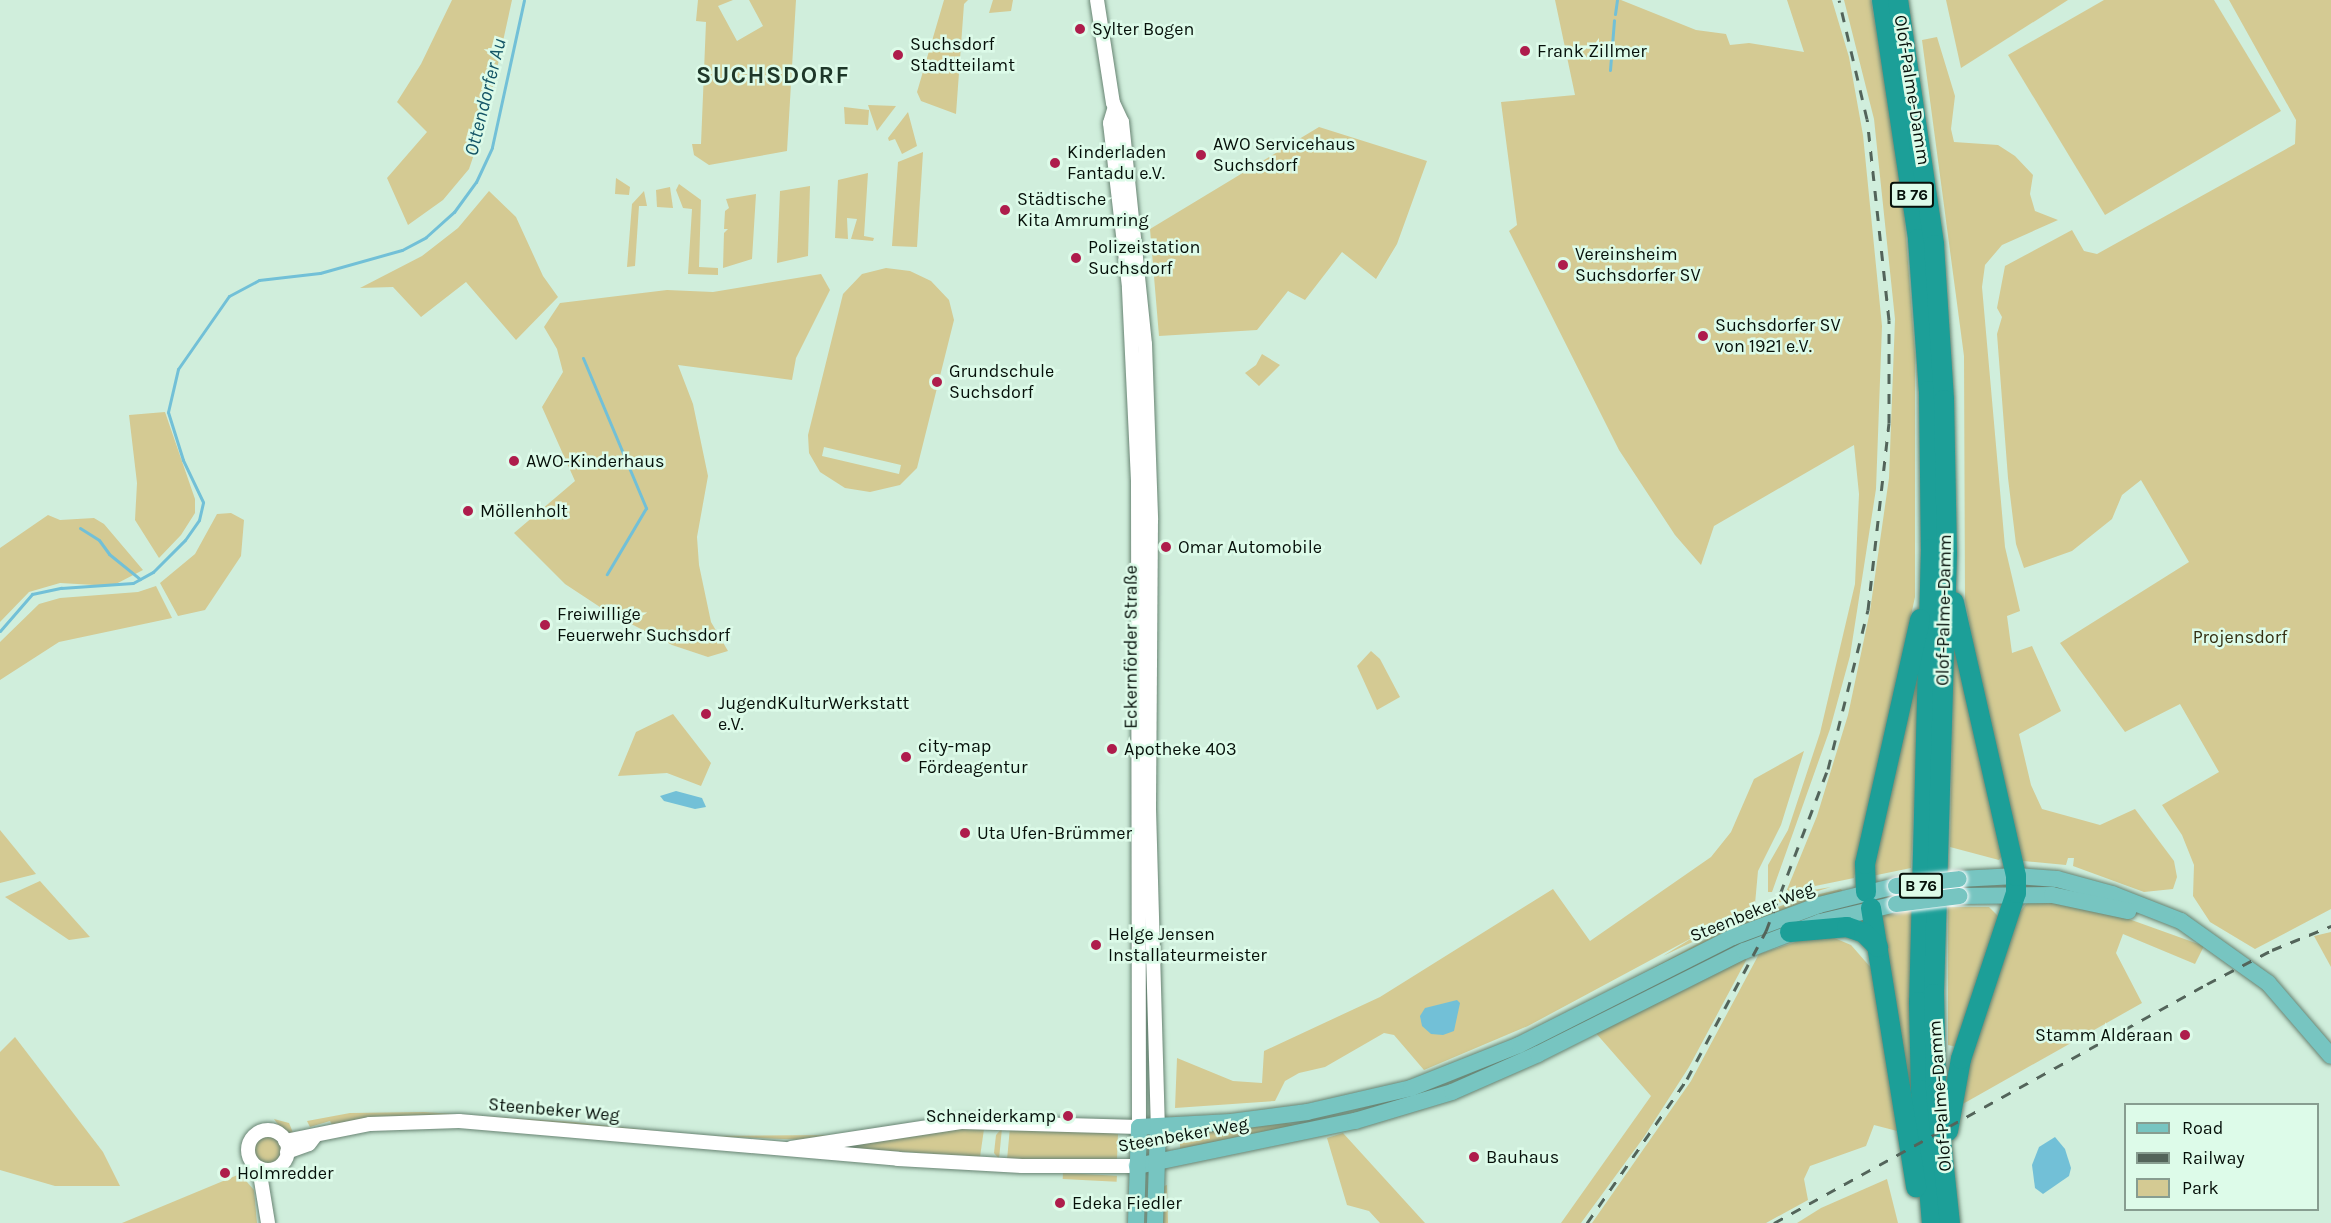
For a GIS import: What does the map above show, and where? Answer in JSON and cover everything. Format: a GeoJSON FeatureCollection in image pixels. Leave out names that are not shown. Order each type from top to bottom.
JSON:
{"type":"FeatureCollection","features":[{"type":"Feature","properties":{"kind":"highway","name":"Olof-Palme-Damm"},"geometry":{"type":"LineString","coordinates":[[1882,0],[1901,109],[1922,279],[1939,551],[1934,994],[1936,1093],[1950,1223]]}},
{"type":"Feature","properties":{"kind":"highway","name":"Olof-Palme-Damm"},"geometry":{"type":"LineString","coordinates":[[1898,0],[1914,95],[1938,288],[1944,400],[1918,1002],[1923,1133],[1932,1223]]}},
{"type":"Feature","properties":{"kind":"highway"},"geometry":{"type":"LineString","coordinates":[[1939,551],[2016,885],[1961,1059],[1950,1113],[1945,1179]]}},
{"type":"Feature","properties":{"kind":"highway"},"geometry":{"type":"LineString","coordinates":[[1924,1223],[1869,900],[1865,864],[1919,627],[1939,551]]}},
{"type":"Feature","properties":{"kind":"highway"},"geometry":{"type":"LineString","coordinates":[[1790,932],[1847,927],[1864,933],[1878,947]]}},
{"type":"Feature","properties":{"kind":"main road","name":"Steenbeker Weg"},"geometry":{"type":"LineString","coordinates":[[1139,1127],[1288,1115],[1385,1096],[1561,1033],[1711,965],[1869,900],[1896,886],[1959,879],[2016,885],[2092,901],[2213,942],[2277,992],[2331,1056]]}},
{"type":"Feature","properties":{"kind":"main road","name":"Steenbeker Weg"},"geometry":{"type":"LineString","coordinates":[[1137,1166],[1387,1113],[1473,1083],[1733,937],[1792,913],[1869,900],[1896,904],[1959,896],[2016,885]]}},
{"type":"Feature","properties":{"kind":"main road","name":"Eckernförder Straße"},"geometry":{"type":"LineString","coordinates":[[1155,1223],[1158,1126]]}},
{"type":"Feature","properties":{"kind":"main road","name":"Eckernförder Straße"},"geometry":{"type":"LineString","coordinates":[[1136,1223],[1139,1127]]}},
{"type":"Feature","properties":{"kind":"street","name":"Eckernförder Straße"},"geometry":{"type":"LineString","coordinates":[[1097,0],[1114,110],[1122,122],[1145,344],[1151,513],[1149,809],[1158,1126]]}},
{"type":"Feature","properties":{"kind":"street","name":"Eckernförder Straße"},"geometry":{"type":"LineString","coordinates":[[1114,110],[1110,123],[1129,287],[1138,481],[1139,1127]]}},
{"type":"Feature","properties":{"kind":"street","name":"Steenbeker Weg"},"geometry":{"type":"LineString","coordinates":[[265,1169],[282,1163],[286,1147],[309,1144],[315,1136],[370,1124],[448,1121],[707,1144],[791,1148],[1002,1165],[1137,1166]]}},
{"type":"Feature","properties":{"kind":"street","name":"Steenbeker Weg"},"geometry":{"type":"LineString","coordinates":[[791,1148],[961,1122],[1139,1127]]}},
{"type":"Feature","properties":{"kind":"street"},"geometry":{"type":"LineString","coordinates":[[268,1223],[265,1169],[248,1153],[255,1135],[272,1131],[286,1147]]}},
{"type":"Feature","properties":{"kind":"green space"},"geometry":{"type":"Polygon","coordinates":[[[452,0],[512,0],[486,119],[469,169],[443,200],[408,225],[387,178],[427,132],[397,102],[421,64],[452,0]]]}},
{"type":"Feature","properties":{"kind":"green space"},"geometry":{"type":"Polygon","coordinates":[[[698,0],[733,0],[718,6],[737,41],[763,26],[749,0],[796,0],[787,151],[709,165],[694,155],[692,144],[701,144],[706,22],[696,21],[698,0]]]}},
{"type":"Feature","properties":{"kind":"green space"},"geometry":{"type":"Polygon","coordinates":[[[944,0],[968,0],[964,4],[956,114],[921,101],[917,92],[944,0]]]}},
{"type":"Feature","properties":{"kind":"green space"},"geometry":{"type":"Polygon","coordinates":[[[993,0],[1013,0],[1011,11],[989,13],[993,0]]]}},
{"type":"Feature","properties":{"kind":"green space","name":"Suchsdorfer SV von 1921 e.V."},"geometry":{"type":"Polygon","coordinates":[[[1555,0],[1621,0],[1696,30],[1726,34],[1730,45],[1749,43],[1804,52],[1787,0],[1832,0],[1849,57],[1863,135],[1882,326],[1876,489],[1850,656],[1830,729],[1772,892],[1768,892],[1768,865],[1788,830],[1820,733],[1855,584],[1859,494],[1854,445],[1714,526],[1701,565],[1675,535],[1619,450],[1509,231],[1517,225],[1501,102],[1575,95],[1555,0]]]}},
{"type":"Feature","properties":{"kind":"green space"},"geometry":{"type":"Polygon","coordinates":[[[1844,0],[1871,0],[1901,171],[1915,354],[1915,597],[1854,878],[1786,892],[1817,816],[1848,715],[1870,611],[1889,478],[1895,319],[1874,119],[1844,0]]]}},
{"type":"Feature","properties":{"kind":"green space"},"geometry":{"type":"Polygon","coordinates":[[[1946,0],[2068,0],[1961,68],[1946,0]]]}},
{"type":"Feature","properties":{"kind":"green space"},"geometry":{"type":"Polygon","coordinates":[[[2104,0],[2214,0],[2281,111],[2105,215],[2008,55],[2104,0]]]}},
{"type":"Feature","properties":{"kind":"green space","name":"Projensdorf"},"geometry":{"type":"Polygon","coordinates":[[[2229,0],[2331,0],[2331,909],[2255,949],[2210,922],[2193,896],[2194,865],[2182,835],[2162,805],[2219,772],[2180,704],[2125,732],[2060,643],[2189,562],[2141,480],[2122,495],[2112,519],[2072,551],[2024,568],[2016,544],[2008,478],[1997,334],[2002,317],[1997,308],[2005,266],[2072,230],[2084,251],[2097,254],[2295,144],[2296,120],[2229,0]]]}},
{"type":"Feature","properties":{"kind":"green space"},"geometry":{"type":"Polygon","coordinates":[[[1937,37],[1955,96],[1951,129],[1954,142],[1998,145],[2015,156],[2033,175],[2030,194],[2035,211],[2058,220],[2002,245],[1985,265],[1982,287],[2005,547],[2020,611],[2007,616],[2012,653],[2032,646],[2061,711],[2019,734],[2031,785],[2042,809],[2100,825],[2135,809],[2174,861],[2177,877],[2173,889],[2144,892],[2073,866],[2074,858],[2068,858],[2066,865],[2023,861],[1989,732],[1965,600],[1964,356],[1922,40],[1937,37]]]}},
{"type":"Feature","properties":{"kind":"green space"},"geometry":{"type":"Polygon","coordinates":[[[868,105],[896,106],[877,131],[868,105]]]}},
{"type":"Feature","properties":{"kind":"green space"},"geometry":{"type":"Polygon","coordinates":[[[844,107],[869,110],[868,125],[845,124],[844,107]]]}},
{"type":"Feature","properties":{"kind":"green space"},"geometry":{"type":"Polygon","coordinates":[[[908,112],[917,146],[902,154],[895,139],[889,141],[888,138],[908,112]]]}},
{"type":"Feature","properties":{"kind":"green space"},"geometry":{"type":"Polygon","coordinates":[[[1319,127],[1427,161],[1397,244],[1376,279],[1342,252],[1305,300],[1288,291],[1257,330],[1159,336],[1150,229],[1319,127]]]}},
{"type":"Feature","properties":{"kind":"green space"},"geometry":{"type":"Polygon","coordinates":[[[923,152],[917,247],[892,246],[898,162],[923,152]]]}},
{"type":"Feature","properties":{"kind":"green space"},"geometry":{"type":"Polygon","coordinates":[[[868,173],[864,236],[874,238],[873,241],[851,239],[857,219],[847,218],[848,239],[835,238],[838,180],[868,173]]]}},
{"type":"Feature","properties":{"kind":"green space"},"geometry":{"type":"Polygon","coordinates":[[[616,178],[630,187],[629,195],[615,194],[616,178]]]}},
{"type":"Feature","properties":{"kind":"green space"},"geometry":{"type":"Polygon","coordinates":[[[679,184],[701,200],[699,267],[718,268],[718,275],[688,274],[692,209],[683,208],[676,190],[679,184]]]}},
{"type":"Feature","properties":{"kind":"green space"},"geometry":{"type":"Polygon","coordinates":[[[810,186],[808,256],[777,263],[780,191],[810,186]]]}},
{"type":"Feature","properties":{"kind":"green space"},"geometry":{"type":"Polygon","coordinates":[[[670,187],[673,208],[657,207],[656,190],[670,187]]]}},
{"type":"Feature","properties":{"kind":"green space"},"geometry":{"type":"Polygon","coordinates":[[[489,191],[516,217],[543,276],[558,297],[516,340],[466,282],[421,317],[393,287],[360,288],[422,256],[458,228],[489,191]]]}},
{"type":"Feature","properties":{"kind":"green space"},"geometry":{"type":"Polygon","coordinates":[[[644,191],[647,206],[639,206],[635,266],[627,267],[632,204],[644,191]]]}},
{"type":"Feature","properties":{"kind":"green space"},"geometry":{"type":"Polygon","coordinates":[[[756,194],[752,259],[723,268],[724,233],[728,229],[724,229],[725,211],[729,208],[726,199],[756,194]]]}},
{"type":"Feature","properties":{"kind":"green space"},"geometry":{"type":"Polygon","coordinates":[[[886,268],[910,271],[931,281],[949,300],[954,320],[917,468],[900,485],[870,492],[845,488],[820,472],[809,453],[808,435],[843,294],[862,274],[886,268]],[[824,447],[822,456],[899,474],[901,465],[824,447]]]}},
{"type":"Feature","properties":{"kind":"green space"},"geometry":{"type":"Polygon","coordinates":[[[821,274],[830,290],[796,358],[792,380],[678,365],[693,404],[708,476],[697,537],[699,565],[711,622],[728,651],[708,657],[672,645],[606,611],[565,584],[514,533],[575,481],[542,407],[563,372],[557,349],[544,327],[560,303],[667,290],[713,292],[821,274]]]}},
{"type":"Feature","properties":{"kind":"green space"},"geometry":{"type":"Polygon","coordinates":[[[1262,354],[1280,365],[1259,386],[1245,373],[1256,365],[1262,354]]]}},
{"type":"Feature","properties":{"kind":"green space"},"geometry":{"type":"Polygon","coordinates":[[[165,412],[195,499],[195,513],[181,535],[159,558],[135,520],[137,483],[129,415],[165,412]]]}},
{"type":"Feature","properties":{"kind":"green space"},"geometry":{"type":"Polygon","coordinates":[[[231,513],[244,520],[241,556],[205,610],[178,616],[160,583],[195,554],[217,514],[231,513]]]}},
{"type":"Feature","properties":{"kind":"green space"},"geometry":{"type":"Polygon","coordinates":[[[48,515],[60,520],[94,518],[104,524],[143,570],[112,586],[60,583],[29,592],[0,622],[0,548],[48,515]]]}},
{"type":"Feature","properties":{"kind":"green space"},"geometry":{"type":"Polygon","coordinates":[[[156,586],[172,618],[59,642],[0,680],[0,642],[39,604],[60,598],[138,592],[156,586]]]}},
{"type":"Feature","properties":{"kind":"green space"},"geometry":{"type":"Polygon","coordinates":[[[1954,633],[2004,853],[1999,860],[1950,847],[1954,633]]]}},
{"type":"Feature","properties":{"kind":"green space"},"geometry":{"type":"Polygon","coordinates":[[[1371,651],[1380,659],[1400,697],[1377,710],[1357,666],[1371,651]]]}},
{"type":"Feature","properties":{"kind":"green space"},"geometry":{"type":"Polygon","coordinates":[[[1921,657],[1911,868],[1872,876],[1921,657]]]}},
{"type":"Feature","properties":{"kind":"green space"},"geometry":{"type":"Polygon","coordinates":[[[673,714],[711,763],[701,786],[667,773],[618,776],[636,732],[673,714]]]}},
{"type":"Feature","properties":{"kind":"green space"},"geometry":{"type":"Polygon","coordinates":[[[1804,751],[1781,825],[1758,871],[1755,904],[1528,1026],[1424,1070],[1394,1035],[1384,1033],[1325,1067],[1299,1073],[1285,1081],[1275,1101],[1175,1108],[1177,1058],[1233,1081],[1262,1083],[1264,1051],[1380,997],[1553,889],[1590,941],[1711,857],[1731,832],[1754,779],[1804,751]]]}},
{"type":"Feature","properties":{"kind":"green space"},"geometry":{"type":"Polygon","coordinates":[[[0,830],[36,874],[0,883],[0,830]]]}},
{"type":"Feature","properties":{"kind":"green space"},"geometry":{"type":"Polygon","coordinates":[[[40,881],[90,937],[69,940],[5,897],[40,881]]]}},
{"type":"Feature","properties":{"kind":"green space"},"geometry":{"type":"Polygon","coordinates":[[[1831,887],[1771,905],[1769,902],[1801,892],[1831,887]]]}},
{"type":"Feature","properties":{"kind":"green space"},"geometry":{"type":"Polygon","coordinates":[[[1841,889],[1843,892],[1629,981],[1738,922],[1799,899],[1841,889]]]}},
{"type":"Feature","properties":{"kind":"green space"},"geometry":{"type":"Polygon","coordinates":[[[2030,899],[2112,913],[2204,946],[2195,964],[2123,934],[2116,953],[2142,1003],[1961,1105],[1968,1060],[2020,912],[2030,899]]]}},
{"type":"Feature","properties":{"kind":"green space"},"geometry":{"type":"Polygon","coordinates":[[[1762,904],[1766,907],[1663,956],[1697,935],[1762,904]]]}},
{"type":"Feature","properties":{"kind":"green space"},"geometry":{"type":"Polygon","coordinates":[[[1948,907],[1989,907],[2002,920],[1957,1047],[1948,1045],[1948,907]]]}},
{"type":"Feature","properties":{"kind":"green space"},"geometry":{"type":"Polygon","coordinates":[[[1912,908],[1913,1111],[1881,913],[1912,908]]]}},
{"type":"Feature","properties":{"kind":"green space"},"geometry":{"type":"Polygon","coordinates":[[[2331,932],[2331,967],[2314,936],[2331,932]]]}},
{"type":"Feature","properties":{"kind":"green space"},"geometry":{"type":"Polygon","coordinates":[[[1832,937],[1851,945],[1872,969],[1901,1132],[1874,1125],[1866,1146],[1810,1166],[1804,1179],[1808,1200],[1766,1223],[1592,1223],[1691,1081],[1759,954],[1799,941],[1832,937]]]}},
{"type":"Feature","properties":{"kind":"green space"},"geometry":{"type":"Polygon","coordinates":[[[1750,953],[1689,1067],[1644,1137],[1581,1223],[1561,1223],[1651,1096],[1594,1031],[1750,953]]]}},
{"type":"Feature","properties":{"kind":"green space"},"geometry":{"type":"Polygon","coordinates":[[[15,1037],[103,1152],[120,1186],[55,1186],[0,1170],[0,1052],[15,1037]]]}},
{"type":"Feature","properties":{"kind":"green space"},"geometry":{"type":"Polygon","coordinates":[[[424,1112],[573,1122],[695,1135],[424,1115],[332,1125],[330,1121],[310,1127],[307,1121],[350,1113],[424,1112]]]}},
{"type":"Feature","properties":{"kind":"green space"},"geometry":{"type":"Polygon","coordinates":[[[985,1112],[978,1117],[813,1140],[702,1136],[839,1135],[985,1112]]]}},
{"type":"Feature","properties":{"kind":"green space"},"geometry":{"type":"Polygon","coordinates":[[[274,1119],[289,1123],[294,1135],[281,1129],[274,1119]]]}},
{"type":"Feature","properties":{"kind":"green space"},"geometry":{"type":"Polygon","coordinates":[[[1286,1123],[1298,1126],[1180,1149],[1180,1133],[1286,1123]]]}},
{"type":"Feature","properties":{"kind":"green space"},"geometry":{"type":"Polygon","coordinates":[[[960,1126],[984,1129],[980,1157],[832,1147],[960,1126]]]}},
{"type":"Feature","properties":{"kind":"green space"},"geometry":{"type":"Polygon","coordinates":[[[1010,1127],[1118,1134],[1117,1159],[1007,1160],[1010,1127]]]}},
{"type":"Feature","properties":{"kind":"green space"},"geometry":{"type":"Polygon","coordinates":[[[1002,1128],[999,1159],[994,1153],[996,1135],[1002,1128]]]}},
{"type":"Feature","properties":{"kind":"green space"},"geometry":{"type":"Polygon","coordinates":[[[1343,1133],[1425,1223],[1380,1223],[1369,1211],[1347,1205],[1327,1138],[1343,1133]]]}},
{"type":"Feature","properties":{"kind":"green space"},"geometry":{"type":"Polygon","coordinates":[[[268,1135],[274,1136],[282,1144],[282,1156],[274,1164],[268,1165],[262,1164],[254,1156],[253,1150],[254,1144],[262,1136],[268,1135]]]}},
{"type":"Feature","properties":{"kind":"green space"},"geometry":{"type":"Polygon","coordinates":[[[1063,1173],[1117,1176],[1117,1182],[1063,1179],[1063,1173]]]}},
{"type":"Feature","properties":{"kind":"green space"},"geometry":{"type":"Polygon","coordinates":[[[240,1174],[254,1190],[257,1223],[122,1223],[240,1174]]]}},
{"type":"Feature","properties":{"kind":"green space"},"geometry":{"type":"Polygon","coordinates":[[[1887,1179],[1898,1223],[1797,1223],[1821,1208],[1887,1179]]]}},
{"type":"Feature","properties":{"kind":"green space"},"geometry":{"type":"Polygon","coordinates":[[[1167,1185],[1168,1223],[1163,1223],[1164,1186],[1167,1185]]]}},
{"type":"Feature","properties":{"kind":"water"},"geometry":{"type":"Polygon","coordinates":[[[676,791],[702,798],[706,807],[695,809],[664,801],[660,796],[676,791]]]}},
{"type":"Feature","properties":{"kind":"water"},"geometry":{"type":"Polygon","coordinates":[[[1457,1000],[1460,1003],[1454,1031],[1443,1035],[1431,1034],[1422,1026],[1420,1016],[1425,1008],[1457,1000]]]}},
{"type":"Feature","properties":{"kind":"water"},"geometry":{"type":"Polygon","coordinates":[[[2055,1137],[2065,1149],[2071,1168],[2069,1176],[2043,1194],[2035,1188],[2032,1165],[2039,1147],[2055,1137]]]}},
{"type":"Feature","properties":{"kind":"waterway","name":"Ottendorfer Au"},"geometry":{"type":"LineString","coordinates":[[0,631],[32,594],[61,588],[133,583],[153,572],[185,540],[199,520],[203,502],[183,460],[168,412],[178,369],[229,296],[259,280],[320,273],[402,250],[426,237],[454,212],[476,182],[492,147],[524,0]]}},
{"type":"Feature","properties":{"kind":"waterway"},"geometry":{"type":"LineString","coordinates":[[1615,14],[1617,0]]}},
{"type":"Feature","properties":{"kind":"waterway"},"geometry":{"type":"LineString","coordinates":[[1610,70],[1614,20]]}},
{"type":"Feature","properties":{"kind":"waterway"},"geometry":{"type":"LineString","coordinates":[[583,358],[646,508],[607,574]]}},
{"type":"Feature","properties":{"kind":"waterway"},"geometry":{"type":"LineString","coordinates":[[80,528],[99,540],[109,554],[140,579]]}},
{"type":"Feature","properties":{"kind":"railway"},"geometry":{"type":"LineString","coordinates":[[1587,1223],[1687,1079],[1766,931],[1828,769],[1868,610],[1889,423],[1889,320],[1867,119],[1839,0]]}},
{"type":"Feature","properties":{"kind":"railway"},"geometry":{"type":"LineString","coordinates":[[1774,1223],[2207,984],[2272,950],[2331,926]]}},
{"type":"Feature","properties":{"kind":"place","name":"Sylter Bogen"},"geometry":{"type":"Point","coordinates":[1080,29]}},
{"type":"Feature","properties":{"kind":"place","name":"Frank Zillmer"},"geometry":{"type":"Point","coordinates":[1525,51]}},
{"type":"Feature","properties":{"kind":"place","name":"Suchsdorf Stadtteilamt"},"geometry":{"type":"Point","coordinates":[898,55]}},
{"type":"Feature","properties":{"kind":"place","name":"AWO Servicehaus Suchsdorf"},"geometry":{"type":"Point","coordinates":[1201,155]}},
{"type":"Feature","properties":{"kind":"place","name":"Kinderladen Fantadu e.V."},"geometry":{"type":"Point","coordinates":[1055,163]}},
{"type":"Feature","properties":{"kind":"place","name":"Städtische Kita Amrumring"},"geometry":{"type":"Point","coordinates":[1005,210]}},
{"type":"Feature","properties":{"kind":"place","name":"Polizeistation Suchsdorf"},"geometry":{"type":"Point","coordinates":[1076,258]}},
{"type":"Feature","properties":{"kind":"place","name":"Vereinsheim Suchsdorfer SV"},"geometry":{"type":"Point","coordinates":[1563,265]}},
{"type":"Feature","properties":{"kind":"place","name":"Suchsdorfer SV von 1921 e.V."},"geometry":{"type":"Point","coordinates":[1703,336]}},
{"type":"Feature","properties":{"kind":"place","name":"Grundschule Suchsdorf"},"geometry":{"type":"Point","coordinates":[937,382]}},
{"type":"Feature","properties":{"kind":"place","name":"AWO-Kinderhaus"},"geometry":{"type":"Point","coordinates":[514,461]}},
{"type":"Feature","properties":{"kind":"place","name":"Möllenholt"},"geometry":{"type":"Point","coordinates":[468,511]}},
{"type":"Feature","properties":{"kind":"place","name":"Omar Automobile"},"geometry":{"type":"Point","coordinates":[1166,547]}},
{"type":"Feature","properties":{"kind":"place","name":"Freiwillige Feuerwehr Suchsdorf"},"geometry":{"type":"Point","coordinates":[545,625]}},
{"type":"Feature","properties":{"kind":"place","name":"JugendKulturWerkstatt e.V."},"geometry":{"type":"Point","coordinates":[706,714]}},
{"type":"Feature","properties":{"kind":"place","name":"Apotheke 403"},"geometry":{"type":"Point","coordinates":[1112,749]}},
{"type":"Feature","properties":{"kind":"place","name":"city-map Fördeagentur"},"geometry":{"type":"Point","coordinates":[906,757]}},
{"type":"Feature","properties":{"kind":"place","name":"Uta Ufen-Brümmer"},"geometry":{"type":"Point","coordinates":[965,833]}},
{"type":"Feature","properties":{"kind":"place","name":"Helge Jensen Installateurmeister"},"geometry":{"type":"Point","coordinates":[1096,945]}},
{"type":"Feature","properties":{"kind":"place","name":"Stamm Alderaan"},"geometry":{"type":"Point","coordinates":[2185,1035]}},
{"type":"Feature","properties":{"kind":"place","name":"Schneiderkamp"},"geometry":{"type":"Point","coordinates":[1068,1116]}},
{"type":"Feature","properties":{"kind":"place","name":"Bauhaus"},"geometry":{"type":"Point","coordinates":[1474,1157]}},
{"type":"Feature","properties":{"kind":"place","name":"Holmredder"},"geometry":{"type":"Point","coordinates":[225,1173]}},
{"type":"Feature","properties":{"kind":"place","name":"Edeka Fiedler"},"geometry":{"type":"Point","coordinates":[1060,1203]}},
{"type":"Feature","properties":{"kind":"district","name":"SUCHSDORF"},"geometry":{"type":"Point","coordinates":[773,76]}}]}
